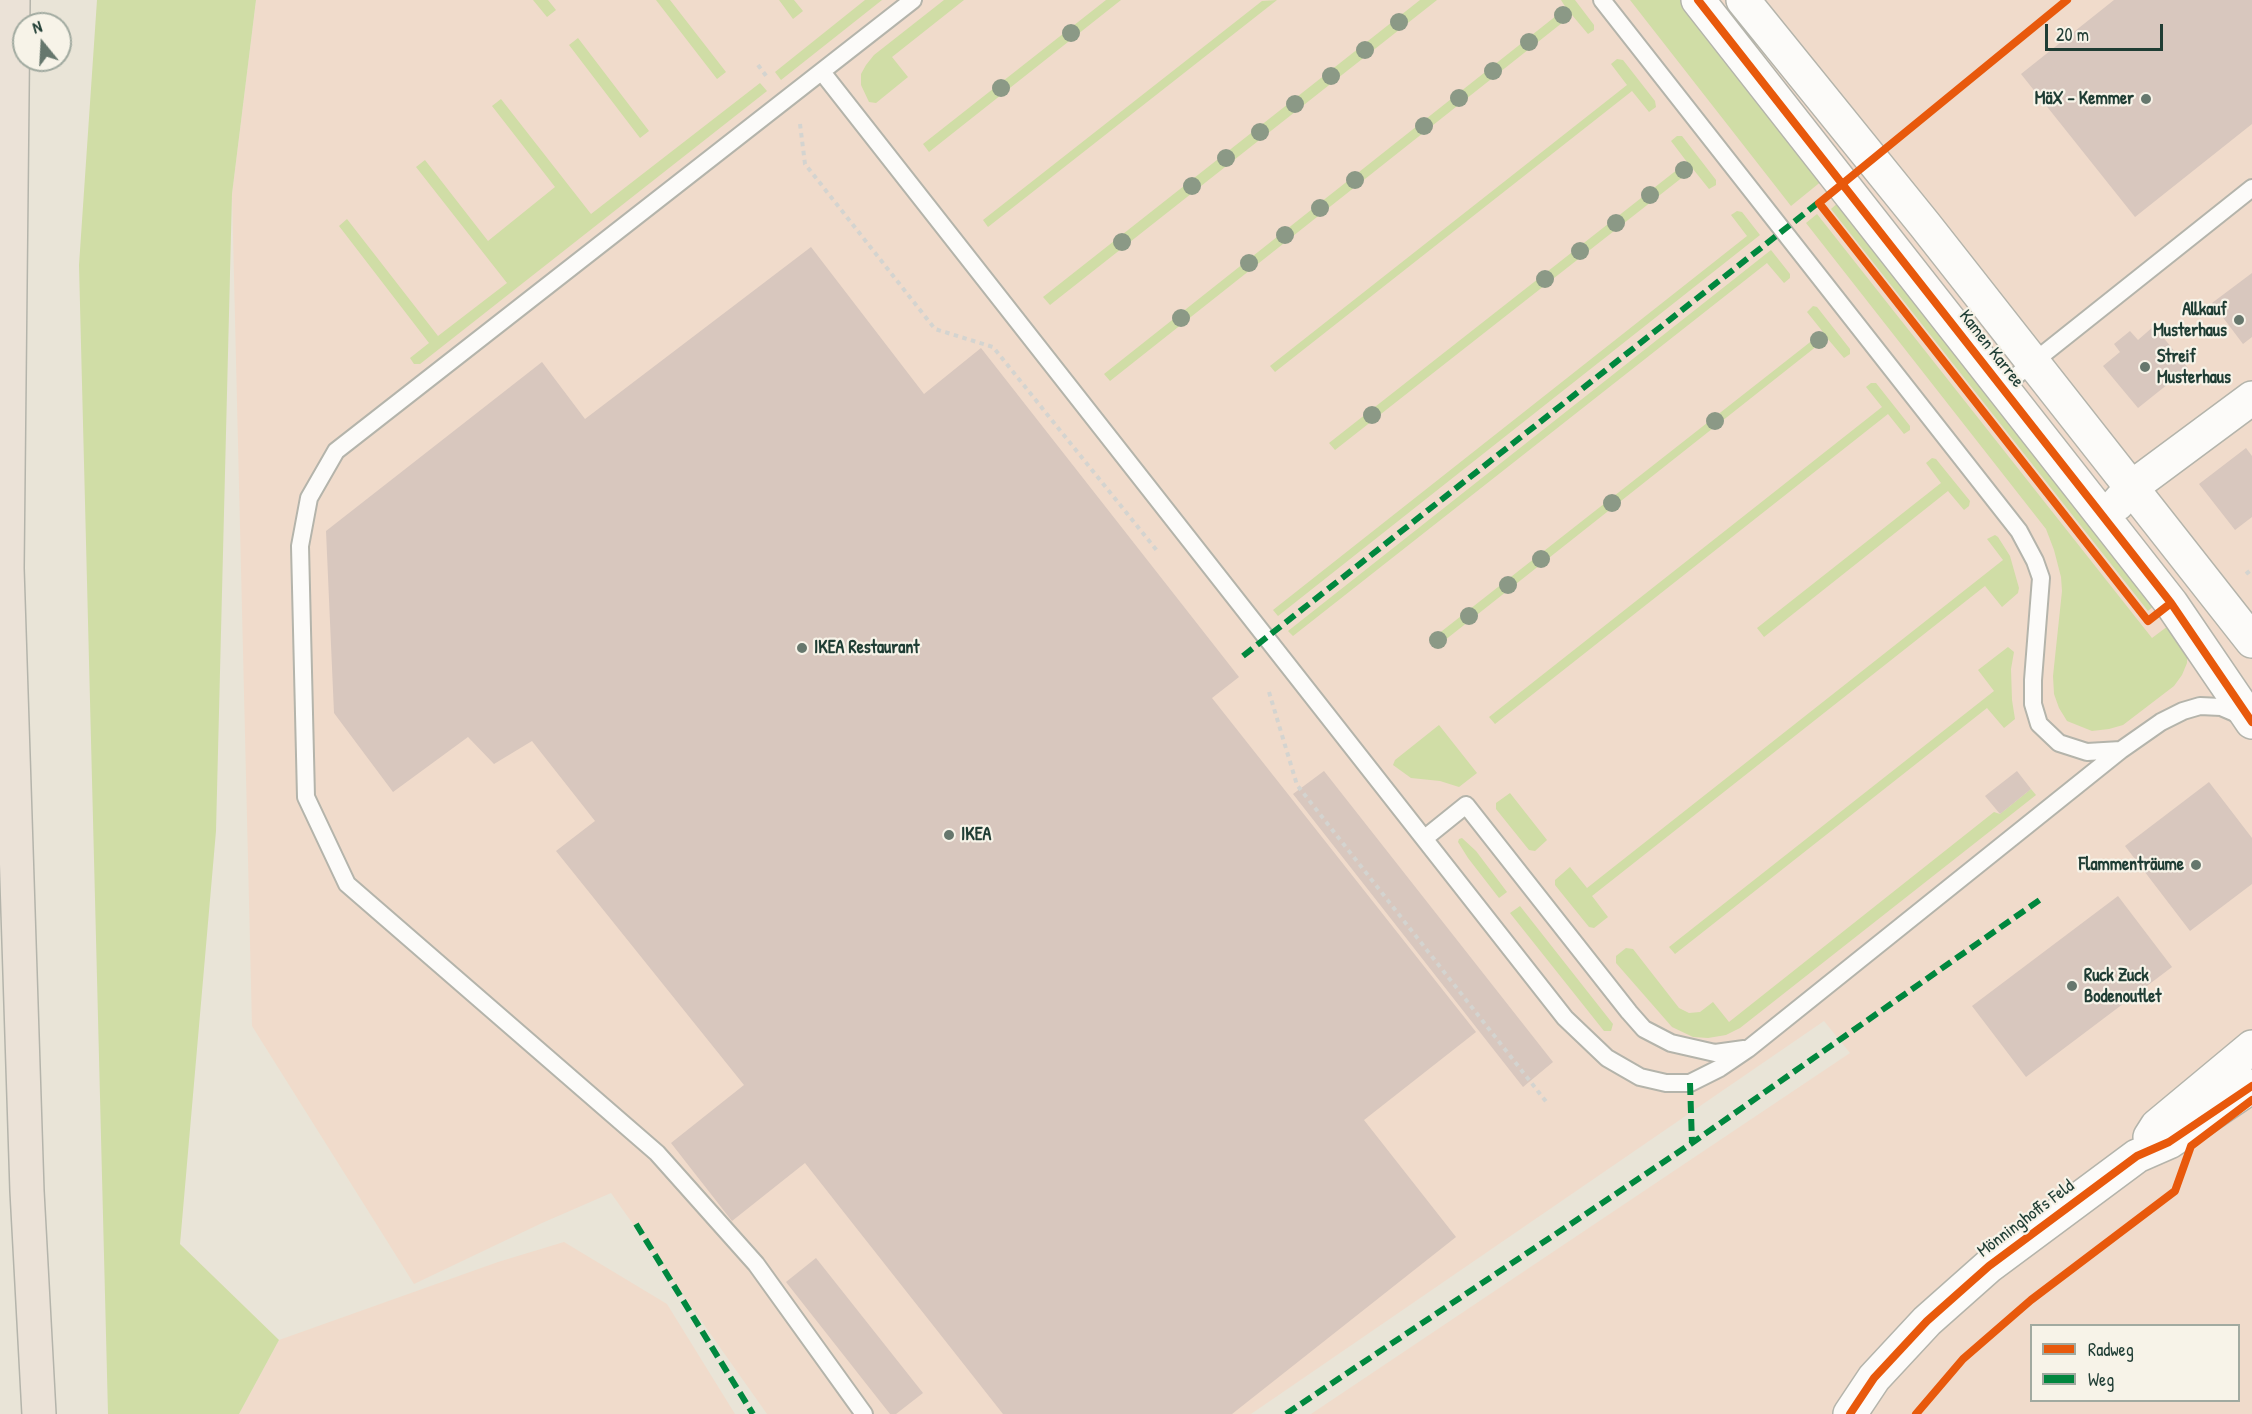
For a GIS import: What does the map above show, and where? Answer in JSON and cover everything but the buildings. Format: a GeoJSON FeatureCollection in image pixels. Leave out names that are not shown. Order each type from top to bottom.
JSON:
{"type":"FeatureCollection","features":[{"type":"Feature","properties":{"kind":"highway"},"geometry":{"type":"LineString","coordinates":[[13,0],[7,568],[27,1191],[39,1414]]}},
{"type":"Feature","properties":{"kind":"street","name":"Kamen Karree"},"geometry":{"type":"LineString","coordinates":[[1698,0],[2171,603],[2250,720]]}},
{"type":"Feature","properties":{"kind":"street","name":"Kamen Karree"},"geometry":{"type":"LineString","coordinates":[[1743,0],[1872,158],[2252,641]]}},
{"type":"Feature","properties":{"kind":"street"},"geometry":{"type":"LineString","coordinates":[[2104,518],[2132,487],[2252,398]]}},
{"type":"Feature","properties":{"kind":"street","name":"Mönninghoffs Feld"},"geometry":{"type":"LineString","coordinates":[[2137,1156],[2157,1126],[2252,1047]]}},
{"type":"Feature","properties":{"kind":"street","name":"Mönninghoffs Feld"},"geometry":{"type":"LineString","coordinates":[[1851,1414],[1874,1378],[1927,1321],[1989,1266],[2137,1156],[2169,1142],[2252,1086]]}},
{"type":"Feature","properties":{"kind":"lane"},"geometry":{"type":"LineString","coordinates":[[864,1414],[756,1264],[657,1153],[347,884],[306,797],[300,546],[309,498],[336,451],[913,0]]}},
{"type":"Feature","properties":{"kind":"lane"},"geometry":{"type":"LineString","coordinates":[[1602,0],[2019,531],[2041,578],[2033,680],[2033,704],[2039,724],[2059,743],[2086,752],[2121,750]]}},
{"type":"Feature","properties":{"kind":"lane"},"geometry":{"type":"LineString","coordinates":[[822,72],[1565,1018],[1607,1058],[1640,1077],[1666,1083],[1690,1083],[1720,1068],[1748,1049],[2121,750],[2161,722],[2183,711],[2200,706],[2221,707],[2250,720]]}},
{"type":"Feature","properties":{"kind":"lane"},"geometry":{"type":"LineString","coordinates":[[2002,387],[2252,188]]}},
{"type":"Feature","properties":{"kind":"lane"},"geometry":{"type":"LineString","coordinates":[[1425,838],[1466,805],[1644,1029],[1671,1043],[1715,1053],[1748,1049]]}},
{"type":"Feature","properties":{"kind":"path"},"geometry":{"type":"LineString","coordinates":[[758,65],[768,77]]}},
{"type":"Feature","properties":{"kind":"path"},"geometry":{"type":"LineString","coordinates":[[799,117],[805,164],[934,329],[993,347],[1162,556]]}},
{"type":"Feature","properties":{"kind":"path"},"geometry":{"type":"LineString","coordinates":[[1263,684],[1270,693],[1297,785],[1548,1104]]}},
{"type":"Feature","properties":{"kind":"shaded area"},"geometry":{"type":"Polygon","coordinates":[[[256,0],[2252,0],[2252,1414],[1311,1414],[1850,1053],[1824,1021],[1251,1414],[767,1414],[611,1193],[414,1284],[252,1026],[232,194],[256,0]]]}},
{"type":"Feature","properties":{"kind":"shaded area"},"geometry":{"type":"Polygon","coordinates":[[[564,1242],[667,1304],[735,1414],[239,1414],[279,1340],[498,1262],[564,1242]]]}},
{"type":"Feature","properties":{"kind":"green space"},"geometry":{"type":"Polygon","coordinates":[[[97,0],[256,0],[232,194],[216,831],[180,1244],[279,1340],[239,1414],[108,1414],[79,265],[97,0]]]}},
{"type":"Feature","properties":{"kind":"green space"},"geometry":{"type":"Polygon","coordinates":[[[533,0],[548,0],[556,10],[547,17],[533,0]]]}},
{"type":"Feature","properties":{"kind":"green space"},"geometry":{"type":"Polygon","coordinates":[[[656,0],[670,0],[726,72],[717,79],[656,0]]]}},
{"type":"Feature","properties":{"kind":"green space"},"geometry":{"type":"Polygon","coordinates":[[[779,0],[794,0],[803,11],[793,19],[779,0]]]}},
{"type":"Feature","properties":{"kind":"green space"},"geometry":{"type":"Polygon","coordinates":[[[865,0],[882,0],[781,80],[775,72],[865,0]]]}},
{"type":"Feature","properties":{"kind":"green space"},"geometry":{"type":"Polygon","coordinates":[[[944,0],[964,0],[892,57],[908,77],[876,103],[869,102],[861,85],[861,74],[866,65],[874,55],[944,0]]]}},
{"type":"Feature","properties":{"kind":"green space"},"geometry":{"type":"Polygon","coordinates":[[[1106,0],[1121,0],[929,152],[923,144],[1106,0]]]}},
{"type":"Feature","properties":{"kind":"green space"},"geometry":{"type":"Polygon","coordinates":[[[1277,0],[988,227],[983,220],[1262,1],[1277,0]]]}},
{"type":"Feature","properties":{"kind":"green space"},"geometry":{"type":"Polygon","coordinates":[[[1420,0],[1437,0],[1050,305],[1043,297],[1420,0]]]}},
{"type":"Feature","properties":{"kind":"green space"},"geometry":{"type":"Polygon","coordinates":[[[1561,0],[1575,0],[1594,25],[1594,30],[1588,34],[1572,15],[1110,381],[1104,374],[1566,8],[1561,0]]]}},
{"type":"Feature","properties":{"kind":"green space"},"geometry":{"type":"Polygon","coordinates":[[[1630,0],[1683,0],[1823,180],[1791,206],[1630,0]]]}},
{"type":"Feature","properties":{"kind":"green space"},"geometry":{"type":"Polygon","coordinates":[[[578,38],[649,131],[640,138],[569,45],[578,38]]]}},
{"type":"Feature","properties":{"kind":"green space"},"geometry":{"type":"Polygon","coordinates":[[[1617,59],[1623,60],[1655,101],[1656,107],[1649,112],[1632,91],[1275,372],[1270,366],[1627,85],[1611,64],[1617,59]]]}},
{"type":"Feature","properties":{"kind":"green space"},"geometry":{"type":"Polygon","coordinates":[[[760,83],[767,91],[420,364],[414,364],[410,358],[429,343],[339,226],[347,219],[438,336],[507,283],[416,167],[425,160],[488,241],[555,187],[492,106],[501,99],[591,214],[760,83]]]}},
{"type":"Feature","properties":{"kind":"green space"},"geometry":{"type":"Polygon","coordinates":[[[1677,136],[1682,136],[1716,180],[1716,185],[1709,189],[1693,169],[1335,450],[1329,443],[1687,162],[1671,141],[1677,136]]]}},
{"type":"Feature","properties":{"kind":"green space"},"geometry":{"type":"Polygon","coordinates":[[[1840,201],[2157,603],[2148,611],[1831,209],[1840,201]]]}},
{"type":"Feature","properties":{"kind":"green space"},"geometry":{"type":"Polygon","coordinates":[[[1737,211],[1742,212],[1760,235],[1278,616],[1273,610],[1747,236],[1731,215],[1737,211]]]}},
{"type":"Feature","properties":{"kind":"green space"},"geometry":{"type":"Polygon","coordinates":[[[1817,214],[2152,638],[2172,623],[2187,649],[2187,663],[2182,675],[2174,686],[2123,725],[2092,731],[2067,721],[2059,708],[2054,694],[2053,676],[2062,591],[2061,577],[2046,529],[1806,223],[1817,214]]]}},
{"type":"Feature","properties":{"kind":"green space"},"geometry":{"type":"Polygon","coordinates":[[[1771,250],[1790,274],[1790,278],[1784,283],[1767,263],[1293,636],[1288,631],[1771,250]]]}},
{"type":"Feature","properties":{"kind":"green space"},"geometry":{"type":"Polygon","coordinates":[[[1813,306],[1817,307],[1850,349],[1850,354],[1844,358],[1827,338],[1435,648],[1430,642],[1442,631],[1823,332],[1807,312],[1813,306]]]}},
{"type":"Feature","properties":{"kind":"green space"},"geometry":{"type":"Polygon","coordinates":[[[1871,383],[1876,383],[1910,426],[1910,430],[1904,434],[1888,414],[1495,724],[1489,717],[1882,407],[1866,387],[1871,383]]]}},
{"type":"Feature","properties":{"kind":"green space"},"geometry":{"type":"Polygon","coordinates":[[[1932,458],[1936,459],[1970,501],[1969,506],[1964,510],[1948,491],[1764,637],[1757,628],[1941,483],[1926,463],[1932,458]]]}},
{"type":"Feature","properties":{"kind":"green space"},"geometry":{"type":"Polygon","coordinates":[[[1995,535],[2010,556],[2019,588],[2018,593],[2002,607],[1985,586],[1592,896],[1608,917],[1594,928],[1589,927],[1555,885],[1555,880],[1570,867],[1587,888],[2003,560],[1987,539],[1995,535]]]}},
{"type":"Feature","properties":{"kind":"green space"},"geometry":{"type":"Polygon","coordinates":[[[2008,647],[2014,652],[2011,669],[2015,719],[2004,728],[1987,708],[1675,954],[1669,947],[1994,691],[1978,670],[2008,647]]]}},
{"type":"Feature","properties":{"kind":"green space"},"geometry":{"type":"Polygon","coordinates":[[[1439,725],[1477,773],[1459,787],[1440,781],[1411,778],[1393,765],[1395,760],[1439,725]]]}},
{"type":"Feature","properties":{"kind":"green space"},"geometry":{"type":"Polygon","coordinates":[[[2031,789],[2036,795],[1740,1028],[1726,1035],[1708,1038],[1693,1037],[1672,1027],[1616,963],[1616,956],[1626,948],[1633,949],[1679,1008],[1689,1013],[1700,1012],[1713,1002],[1729,1022],[1994,812],[2000,814],[2031,789]]]}},
{"type":"Feature","properties":{"kind":"green space"},"geometry":{"type":"Polygon","coordinates":[[[1510,793],[1547,840],[1535,851],[1529,850],[1496,809],[1496,803],[1510,793]]]}},
{"type":"Feature","properties":{"kind":"green space"},"geometry":{"type":"Polygon","coordinates":[[[1462,838],[1476,851],[1507,892],[1499,898],[1458,842],[1462,838]]]}},
{"type":"Feature","properties":{"kind":"green space"},"geometry":{"type":"Polygon","coordinates":[[[1520,906],[1613,1024],[1611,1031],[1604,1031],[1510,913],[1520,906]]]}},
{"type":"Feature","properties":{"kind":"marked path"},"geometry":{"type":"LineString","coordinates":[[1243,656],[1823,199]]}},
{"type":"Feature","properties":{"kind":"marked path"},"geometry":{"type":"LineString","coordinates":[[1286,1414],[1692,1143],[2041,899]]}},
{"type":"Feature","properties":{"kind":"marked path"},"geometry":{"type":"LineString","coordinates":[[1690,1083],[1692,1143]]}},
{"type":"Feature","properties":{"kind":"marked path"},"geometry":{"type":"LineString","coordinates":[[636,1224],[753,1414]]}},
{"type":"Feature","properties":{"kind":"cycle path"},"geometry":{"type":"LineString","coordinates":[[1698,0],[2171,603],[2252,722]]}},
{"type":"Feature","properties":{"kind":"cycle path"},"geometry":{"type":"LineString","coordinates":[[2067,0],[1819,203],[2148,621],[2171,603]]}},
{"type":"Feature","properties":{"kind":"cycle path"},"geometry":{"type":"LineString","coordinates":[[1850,1414],[1874,1378],[1927,1321],[1989,1266],[2137,1156],[2169,1142],[2252,1086]]}},
{"type":"Feature","properties":{"kind":"cycle path"},"geometry":{"type":"LineString","coordinates":[[1916,1414],[1963,1359],[2031,1300],[2175,1191],[2191,1146],[2252,1100]]}},
{"type":"Feature","properties":{"kind":"place","name":"MäX - Kemmer"},"geometry":{"type":"Point","coordinates":[2146,99]}},
{"type":"Feature","properties":{"kind":"place","name":"Allkauf Musterhaus"},"geometry":{"type":"Point","coordinates":[2239,320]}},
{"type":"Feature","properties":{"kind":"place","name":"Streif Musterhaus"},"geometry":{"type":"Point","coordinates":[2145,367]}},
{"type":"Feature","properties":{"kind":"place","name":"IKEA Restaurant"},"geometry":{"type":"Point","coordinates":[802,648]}},
{"type":"Feature","properties":{"kind":"place","name":"IKEA"},"geometry":{"type":"Point","coordinates":[949,835]}},
{"type":"Feature","properties":{"kind":"place","name":"Flammenträume"},"geometry":{"type":"Point","coordinates":[2196,865]}},
{"type":"Feature","properties":{"kind":"place","name":"Ruck Zuck Bodenoutlet"},"geometry":{"type":"Point","coordinates":[2072,986]}}]}
